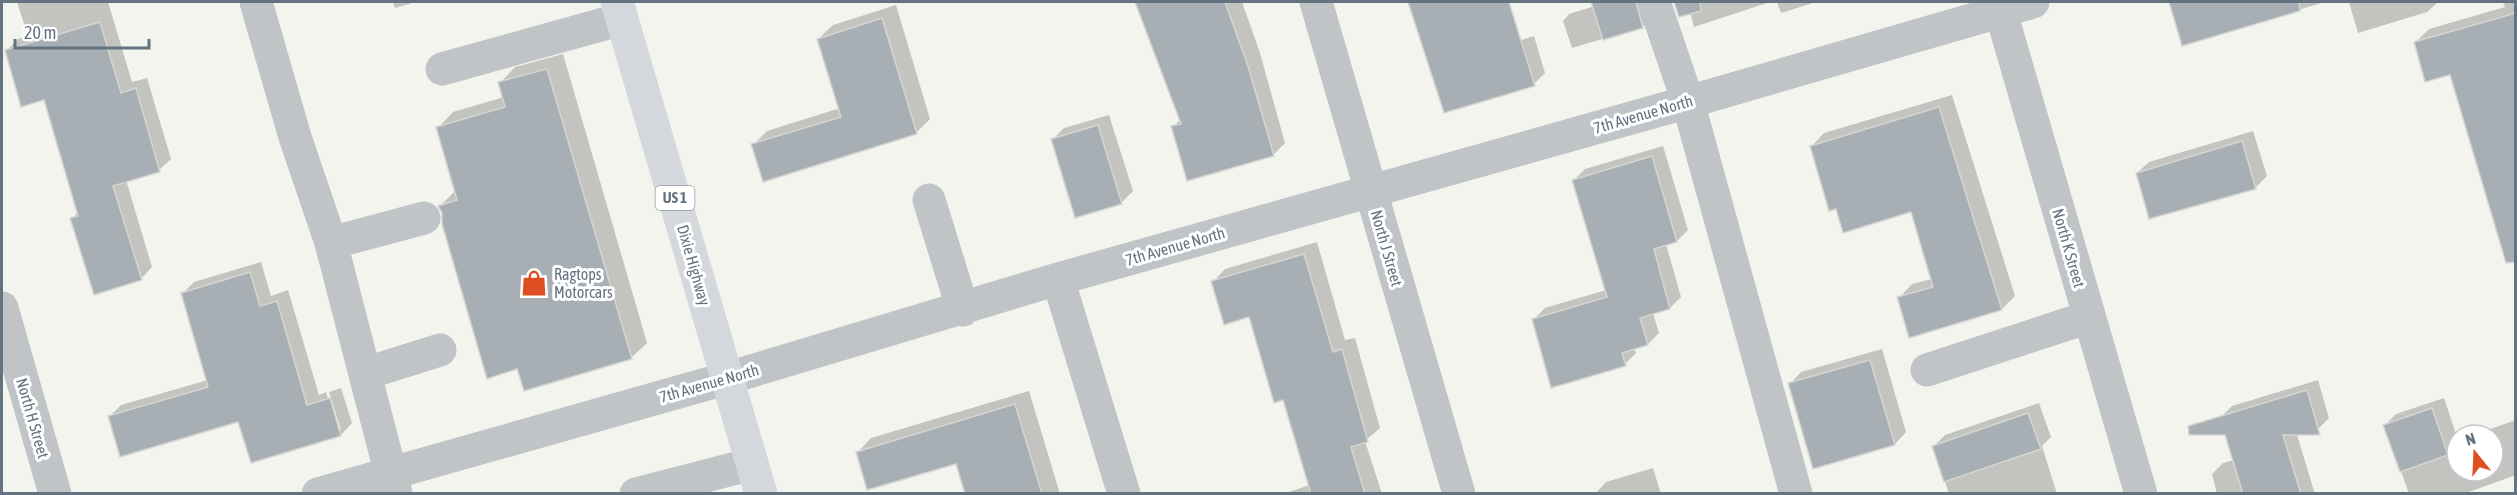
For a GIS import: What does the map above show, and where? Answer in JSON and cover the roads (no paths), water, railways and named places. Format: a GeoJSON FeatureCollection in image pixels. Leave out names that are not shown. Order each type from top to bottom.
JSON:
{"type":"FeatureCollection","features":[{"type":"Feature","properties":{"kind":"main road","name":"Dixie Highway"},"geometry":{"type":"LineString","coordinates":[[619,10],[756,479]]}},
{"type":"Feature","properties":{"kind":"street"},"geometry":{"type":"LineString","coordinates":[[256,2],[296,137],[331,243],[393,483]]}},
{"type":"Feature","properties":{"kind":"street","name":"North J Street"},"geometry":{"type":"LineString","coordinates":[[1316,2],[1459,494]]}},
{"type":"Feature","properties":{"kind":"street"},"geometry":{"type":"LineString","coordinates":[[1654,2],[1688,102],[1796,494]]}},
{"type":"Feature","properties":{"kind":"street","name":"7th Avenue North"},"geometry":{"type":"LineString","coordinates":[[318,494],[393,483],[728,378],[963,310],[1058,279],[1688,102],[1999,6],[2033,2]]}},
{"type":"Feature","properties":{"kind":"street","name":"North K Street"},"geometry":{"type":"LineString","coordinates":[[1999,6],[2141,494]]}},
{"type":"Feature","properties":{"kind":"street"},"geometry":{"type":"LineString","coordinates":[[442,69],[619,10]]}},
{"type":"Feature","properties":{"kind":"street"},"geometry":{"type":"LineString","coordinates":[[929,200],[963,310]]}},
{"type":"Feature","properties":{"kind":"street"},"geometry":{"type":"LineString","coordinates":[[331,243],[424,218]]}},
{"type":"Feature","properties":{"kind":"street"},"geometry":{"type":"LineString","coordinates":[[1058,279],[1124,494]]}},
{"type":"Feature","properties":{"kind":"street","name":"North H Street"},"geometry":{"type":"LineString","coordinates":[[2,308],[55,494]]}},
{"type":"Feature","properties":{"kind":"street"},"geometry":{"type":"LineString","coordinates":[[1927,370],[2089,316]]}},
{"type":"Feature","properties":{"kind":"street"},"geometry":{"type":"LineString","coordinates":[[366,373],[440,350]]}},
{"type":"Feature","properties":{"kind":"street"},"geometry":{"type":"LineString","coordinates":[[636,494],[756,479]]}},
{"type":"Feature","properties":{"kind":"place","name":"Ragtops Motorcars"},"geometry":{"type":"Point","coordinates":[534,283]}}]}
